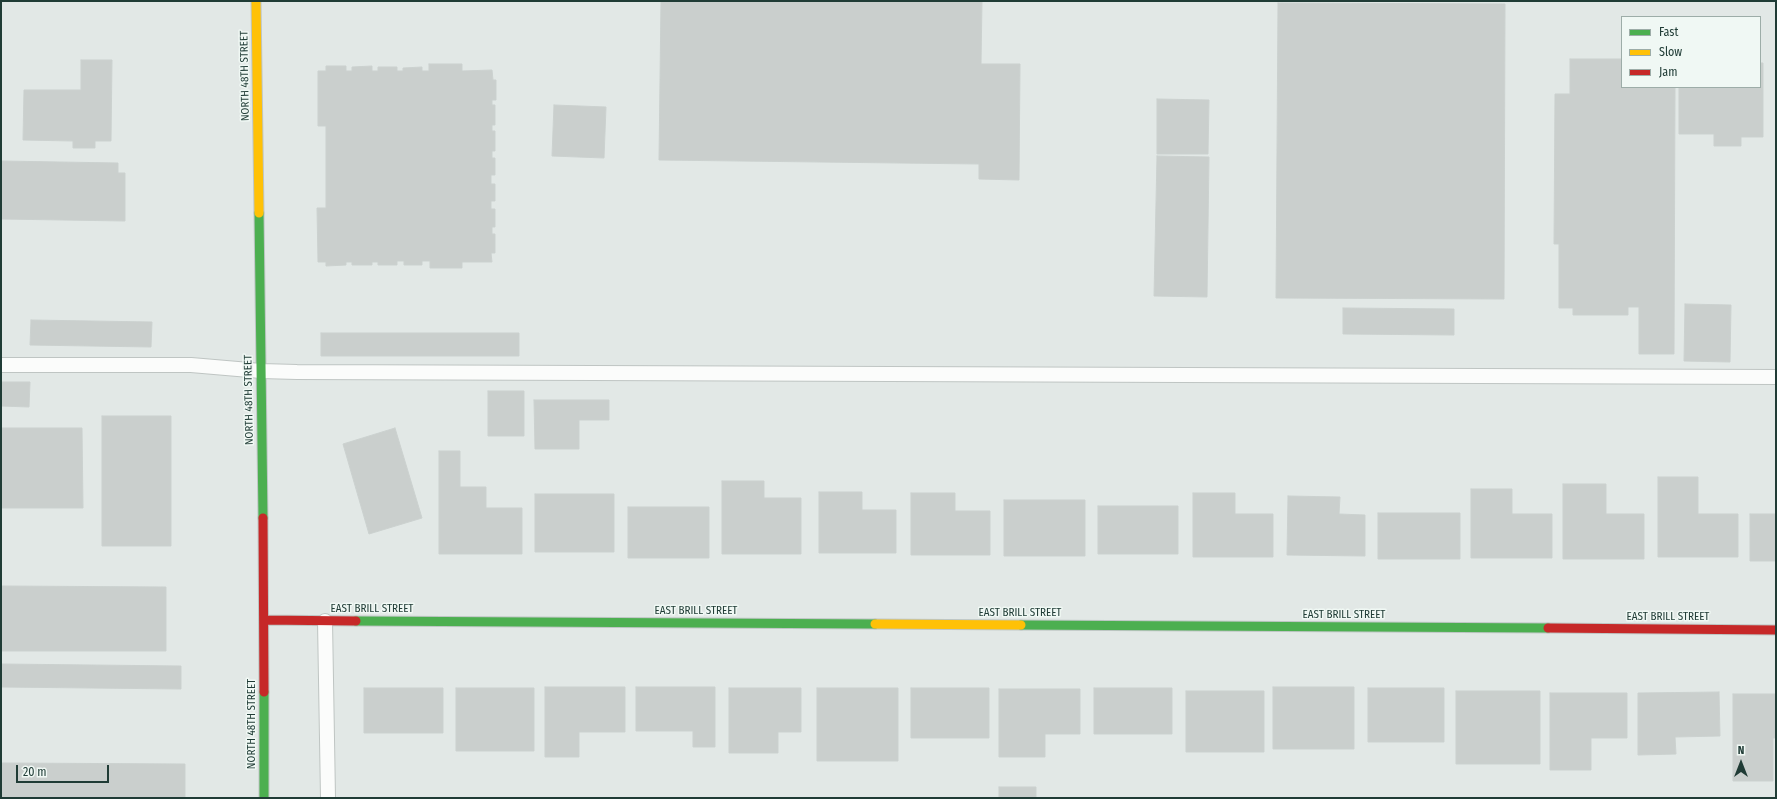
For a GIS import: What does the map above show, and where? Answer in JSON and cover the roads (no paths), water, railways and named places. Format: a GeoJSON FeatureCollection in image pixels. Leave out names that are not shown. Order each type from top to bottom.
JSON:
{"type":"FeatureCollection","features":[{"type":"Feature","properties":{"kind":"street","name":"NORTH 48TH STREET"},"geometry":{"type":"LineString","coordinates":[[256,1],[264,620],[264,798]]}},
{"type":"Feature","properties":{"kind":"street","name":"EAST BRILL STREET"},"geometry":{"type":"LineString","coordinates":[[264,620],[1776,630]]}},
{"type":"Feature","properties":{"kind":"lane"},"geometry":{"type":"LineString","coordinates":[[1,365],[191,365],[261,371],[1776,377]]}},
{"type":"Feature","properties":{"kind":"lane"},"geometry":{"type":"LineString","coordinates":[[325,621],[328,798]]}}]}
